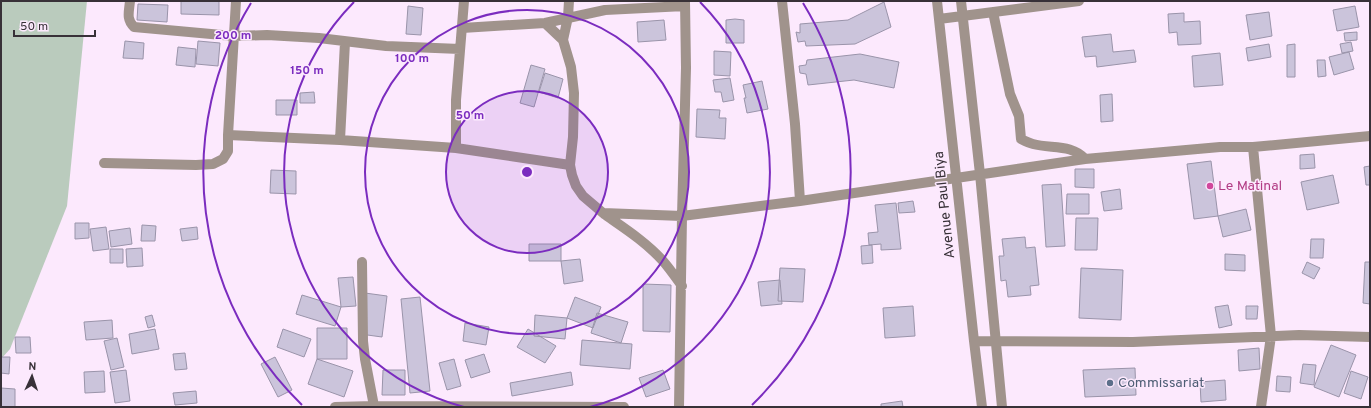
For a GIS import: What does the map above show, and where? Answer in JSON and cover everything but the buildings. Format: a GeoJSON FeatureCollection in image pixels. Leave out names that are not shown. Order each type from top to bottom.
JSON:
{"type":"FeatureCollection","features":[{"type":"Feature","properties":{"kind":"street"},"geometry":{"type":"LineString","coordinates":[[130,1],[128,15],[130,23],[134,27],[233,36],[267,35],[319,38],[386,46],[460,49]]}},
{"type":"Feature","properties":{"kind":"street"},"geometry":{"type":"LineString","coordinates":[[104,163],[196,166],[213,164],[223,159],[228,151],[236,1]]}},
{"type":"Feature","properties":{"kind":"street"},"geometry":{"type":"LineString","coordinates":[[456,148],[456,100],[464,1]]}},
{"type":"Feature","properties":{"kind":"street"},"geometry":{"type":"LineString","coordinates":[[563,40],[568,17],[569,1]]}},
{"type":"Feature","properties":{"kind":"street"},"geometry":{"type":"LineString","coordinates":[[782,1],[795,124],[800,201]]}},
{"type":"Feature","properties":{"kind":"street","name":"Avenue Paul Biya"},"geometry":{"type":"LineString","coordinates":[[937,1],[982,407]]}},
{"type":"Feature","properties":{"kind":"street"},"geometry":{"type":"LineString","coordinates":[[961,1],[980,174],[1002,407]]}},
{"type":"Feature","properties":{"kind":"street"},"geometry":{"type":"LineString","coordinates":[[938,19],[1079,1]]}},
{"type":"Feature","properties":{"kind":"street"},"geometry":{"type":"LineString","coordinates":[[462,28],[545,22],[605,10],[685,4],[686,68],[679,407]]}},
{"type":"Feature","properties":{"kind":"street"},"geometry":{"type":"LineString","coordinates":[[993,12],[1010,94],[1018,116],[1021,139],[1032,144],[1068,149],[1080,153],[1085,160]]}},
{"type":"Feature","properties":{"kind":"street"},"geometry":{"type":"LineString","coordinates":[[545,22],[563,40],[571,67],[574,93],[573,137],[570,165],[572,175],[580,191],[583,196],[603,213],[649,247],[663,261],[682,286]]}},
{"type":"Feature","properties":{"kind":"street"},"geometry":{"type":"LineString","coordinates":[[340,140],[344,42]]}},
{"type":"Feature","properties":{"kind":"street"},"geometry":{"type":"LineString","coordinates":[[228,135],[340,140],[456,148],[570,165]]}},
{"type":"Feature","properties":{"kind":"street"},"geometry":{"type":"LineString","coordinates":[[603,213],[682,216],[800,201],[1085,160],[1370,136]]}},
{"type":"Feature","properties":{"kind":"street"},"geometry":{"type":"LineString","coordinates":[[1253,147],[1271,336],[1261,407]]}},
{"type":"Feature","properties":{"kind":"street"},"geometry":{"type":"LineString","coordinates":[[362,262],[363,341],[374,406]]}},
{"type":"Feature","properties":{"kind":"street"},"geometry":{"type":"LineString","coordinates":[[974,341],[1133,342],[1299,335],[1370,337]]}},
{"type":"Feature","properties":{"kind":"street"},"geometry":{"type":"LineString","coordinates":[[335,407],[624,407]]}},
{"type":"Feature","properties":{"kind":"green space"},"geometry":{"type":"Polygon","coordinates":[[[1,1],[87,1],[67,206],[10,349],[1,359],[1,1]]]}},
{"type":"Feature","properties":{"kind":"place","name":"Le Matinal"},"geometry":{"type":"Point","coordinates":[1210,186]}},
{"type":"Feature","properties":{"kind":"place","name":"Commissariat"},"geometry":{"type":"Point","coordinates":[1110,383]}}]}
